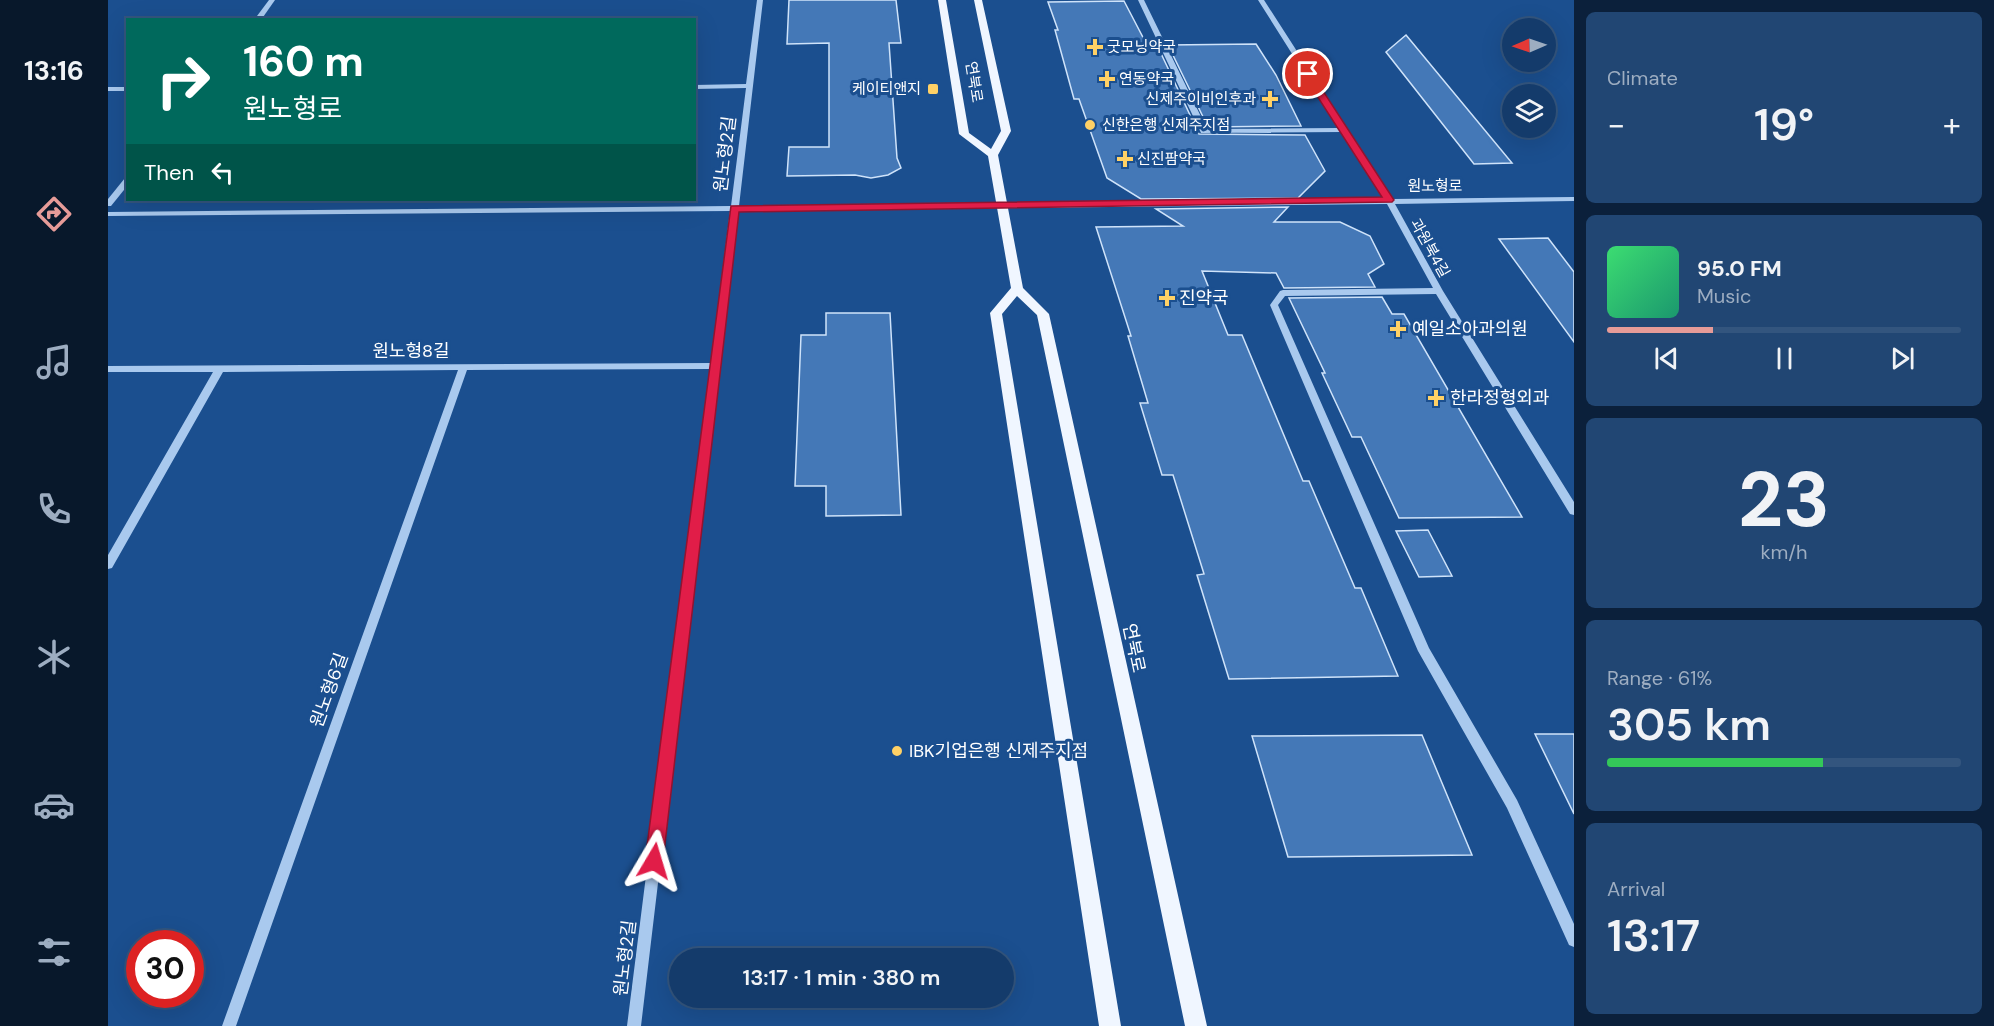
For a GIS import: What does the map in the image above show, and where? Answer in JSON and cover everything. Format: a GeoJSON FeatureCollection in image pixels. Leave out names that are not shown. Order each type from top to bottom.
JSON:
{"type":"FeatureCollection","features":[{"type":"Feature","properties":{"kind":"main road","name":"연북로"},"geometry":{"type":"LineString","coordinates":[[942,0],[964,134],[993,155],[1006,131],[978,0]]}},
{"type":"Feature","properties":{"kind":"main road"},"geometry":{"type":"LineString","coordinates":[[993,155],[1017,289],[996,313],[1110,1026]]}},
{"type":"Feature","properties":{"kind":"main road","name":"연북로"},"geometry":{"type":"LineString","coordinates":[[1017,289],[1043,314],[1196,1026]]}},
{"type":"Feature","properties":{"kind":"street"},"geometry":{"type":"LineString","coordinates":[[258,18],[272,0]]}},
{"type":"Feature","properties":{"kind":"street","name":"원노형2길"},"geometry":{"type":"LineString","coordinates":[[634,1026],[760,0]]}},
{"type":"Feature","properties":{"kind":"street"},"geometry":{"type":"LineString","coordinates":[[1142,0],[1204,131],[1343,130]]}},
{"type":"Feature","properties":{"kind":"street","name":"과원북4길"},"geometry":{"type":"LineString","coordinates":[[1261,0],[1389,200],[1439,291],[1574,511]]}},
{"type":"Feature","properties":{"kind":"street"},"geometry":{"type":"LineString","coordinates":[[696,87],[750,86]]}},
{"type":"Feature","properties":{"kind":"street"},"geometry":{"type":"LineString","coordinates":[[108,89],[126,89]]}},
{"type":"Feature","properties":{"kind":"street"},"geometry":{"type":"LineString","coordinates":[[108,204],[126,182]]}},
{"type":"Feature","properties":{"kind":"street","name":"원노형로"},"geometry":{"type":"LineString","coordinates":[[108,214],[1002,207],[1574,199]]}},
{"type":"Feature","properties":{"kind":"street"},"geometry":{"type":"LineString","coordinates":[[1439,291],[1283,293],[1274,305],[1424,651],[1512,804],[1574,940]]}},
{"type":"Feature","properties":{"kind":"street","name":"원노형8길"},"geometry":{"type":"LineString","coordinates":[[108,369],[715,366]]}},
{"type":"Feature","properties":{"kind":"street","name":"원노형6길"},"geometry":{"type":"LineString","coordinates":[[229,1026],[464,367]]}},
{"type":"Feature","properties":{"kind":"street"},"geometry":{"type":"LineString","coordinates":[[108,565],[220,369]]}},
{"type":"Feature","properties":{"kind":"building"},"geometry":{"type":"Polygon","coordinates":[[[789,0],[896,0],[901,43],[889,43],[897,158],[901,168],[888,175],[871,178],[855,175],[787,176],[789,147],[829,147],[829,43],[787,44],[789,0]]]}},
{"type":"Feature","properties":{"kind":"building"},"geometry":{"type":"Polygon","coordinates":[[[1124,1],[1147,45],[1157,45],[1199,134],[1305,135],[1325,171],[1298,198],[1141,199],[1107,178],[1079,99],[1074,99],[1055,30],[1058,30],[1048,2],[1124,1]]]}},
{"type":"Feature","properties":{"kind":"building"},"geometry":{"type":"Polygon","coordinates":[[[1406,35],[1512,163],[1474,164],[1386,52],[1406,35]]]}},
{"type":"Feature","properties":{"kind":"building"},"geometry":{"type":"Polygon","coordinates":[[[1256,44],[1276,75],[1301,126],[1208,127],[1168,45],[1256,44]]]}},
{"type":"Feature","properties":{"kind":"building"},"geometry":{"type":"Polygon","coordinates":[[[1288,207],[1274,222],[1340,222],[1370,236],[1384,264],[1368,274],[1375,287],[1284,288],[1276,273],[1202,271],[1228,335],[1242,335],[1303,481],[1309,481],[1355,588],[1361,588],[1398,676],[1229,679],[1197,575],[1204,574],[1173,475],[1162,475],[1140,403],[1148,403],[1128,336],[1131,336],[1096,227],[1183,226],[1156,209],[1288,207]]]}},
{"type":"Feature","properties":{"kind":"building"},"geometry":{"type":"Polygon","coordinates":[[[1548,238],[1574,272],[1574,342],[1499,239],[1548,238]]]}},
{"type":"Feature","properties":{"kind":"building"},"geometry":{"type":"Polygon","coordinates":[[[1382,297],[1392,314],[1404,314],[1522,517],[1399,518],[1361,437],[1352,437],[1322,373],[1325,373],[1289,298],[1382,297]]]}},
{"type":"Feature","properties":{"kind":"building"},"geometry":{"type":"Polygon","coordinates":[[[826,313],[890,313],[901,515],[826,516],[826,486],[795,486],[801,335],[826,335],[826,313]]]}},
{"type":"Feature","properties":{"kind":"building"},"geometry":{"type":"Polygon","coordinates":[[[1428,530],[1452,576],[1419,577],[1396,531],[1428,530]]]}},
{"type":"Feature","properties":{"kind":"building"},"geometry":{"type":"Polygon","coordinates":[[[1535,734],[1574,734],[1574,814],[1535,734]]]}},
{"type":"Feature","properties":{"kind":"building"},"geometry":{"type":"Polygon","coordinates":[[[1422,735],[1472,855],[1288,857],[1252,736],[1422,735]]]}},
{"type":"Feature","properties":{"kind":"place","name":"굿모닝약국"},"geometry":{"type":"Point","coordinates":[1095,47]}},
{"type":"Feature","properties":{"kind":"place","name":"연동약국"},"geometry":{"type":"Point","coordinates":[1107,79]}},
{"type":"Feature","properties":{"kind":"place","name":"케이티앤지"},"geometry":{"type":"Point","coordinates":[933,89]}},
{"type":"Feature","properties":{"kind":"place","name":"신제주이비인후과"},"geometry":{"type":"Point","coordinates":[1270,99]}},
{"type":"Feature","properties":{"kind":"place","name":"신한은행 신제주지점"},"geometry":{"type":"Point","coordinates":[1090,125]}},
{"type":"Feature","properties":{"kind":"place","name":"신진팜약국"},"geometry":{"type":"Point","coordinates":[1125,159]}},
{"type":"Feature","properties":{"kind":"place","name":"진약국"},"geometry":{"type":"Point","coordinates":[1167,298]}},
{"type":"Feature","properties":{"kind":"place","name":"예일소아과의원"},"geometry":{"type":"Point","coordinates":[1398,329]}},
{"type":"Feature","properties":{"kind":"place","name":"한라정형외과"},"geometry":{"type":"Point","coordinates":[1436,398]}},
{"type":"Feature","properties":{"kind":"place","name":"IBK기업은행 신제주지점"},"geometry":{"type":"Point","coordinates":[897,751]}},
{"type":"Feature","properties":{"kind":"route"},"geometry":{"type":"LineString","coordinates":[[654,861],[735,209],[1389,200],[1308,74]]}}]}
